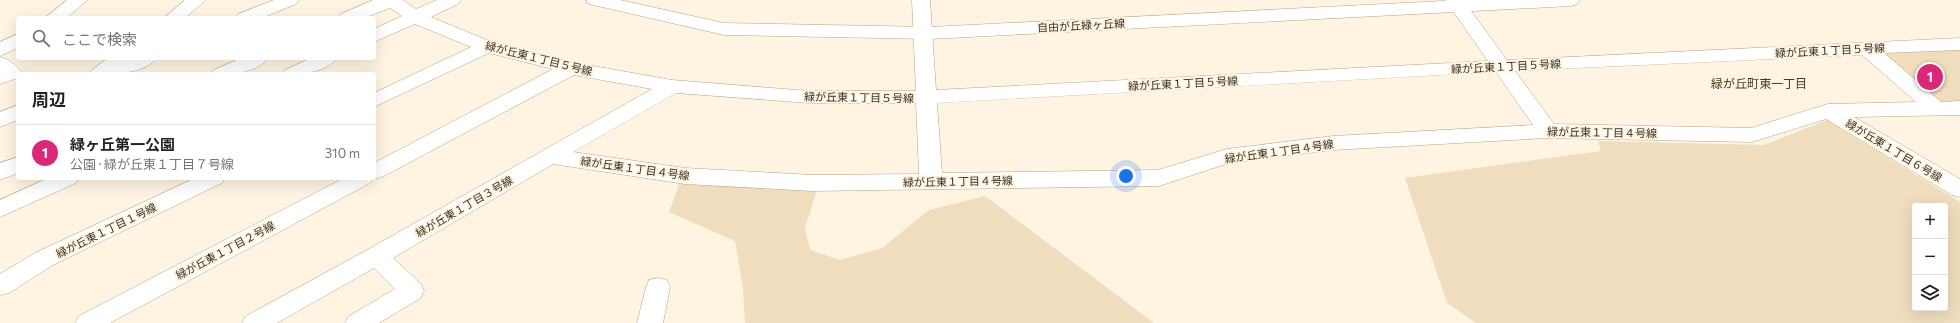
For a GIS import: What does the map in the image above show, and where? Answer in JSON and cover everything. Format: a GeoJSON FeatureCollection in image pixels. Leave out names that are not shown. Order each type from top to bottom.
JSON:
{"type":"FeatureCollection","features":[{"type":"Feature","properties":{"kind":"street"},"geometry":{"type":"LineString","coordinates":[[57,16],[79,0]]}},
{"type":"Feature","properties":{"kind":"street"},"geometry":{"type":"LineString","coordinates":[[176,16],[197,0]]}},
{"type":"Feature","properties":{"kind":"street"},"geometry":{"type":"LineString","coordinates":[[250,16],[290,0]]}},
{"type":"Feature","properties":{"kind":"street"},"geometry":{"type":"LineString","coordinates":[[376,35],[452,0]]}},
{"type":"Feature","properties":{"kind":"street","name":"自由が丘緑ヶ丘線"},"geometry":{"type":"LineString","coordinates":[[595,0],[724,28],[922,33],[1457,3],[1571,0]]}},
{"type":"Feature","properties":{"kind":"street"},"geometry":{"type":"LineString","coordinates":[[920,0],[931,182]]}},
{"type":"Feature","properties":{"kind":"street","name":"緑が丘東１丁目５号線"},"geometry":{"type":"LineString","coordinates":[[352,16],[384,2],[394,2],[415,17],[487,47],[571,68],[672,86],[809,97],[926,97],[1502,66],[1960,44]]}},
{"type":"Feature","properties":{"kind":"street"},"geometry":{"type":"LineString","coordinates":[[1457,3],[1548,131]]}},
{"type":"Feature","properties":{"kind":"street"},"geometry":{"type":"LineString","coordinates":[[0,50],[16,41]]}},
{"type":"Feature","properties":{"kind":"street"},"geometry":{"type":"LineString","coordinates":[[376,100],[487,47]]}},
{"type":"Feature","properties":{"kind":"street"},"geometry":{"type":"LineString","coordinates":[[1866,48],[1936,108]]}},
{"type":"Feature","properties":{"kind":"street"},"geometry":{"type":"LineString","coordinates":[[103,72],[118,60]]}},
{"type":"Feature","properties":{"kind":"street"},"geometry":{"type":"LineString","coordinates":[[114,72],[142,60]]}},
{"type":"Feature","properties":{"kind":"street"},"geometry":{"type":"LineString","coordinates":[[226,72],[253,60]]}},
{"type":"Feature","properties":{"kind":"street"},"geometry":{"type":"LineString","coordinates":[[296,72],[323,60]]}},
{"type":"Feature","properties":{"kind":"street"},"geometry":{"type":"LineString","coordinates":[[0,63],[12,73],[0,78]]}},
{"type":"Feature","properties":{"kind":"street"},"geometry":{"type":"LineString","coordinates":[[376,171],[571,68]]}},
{"type":"Feature","properties":{"kind":"street","name":"緑が丘東１丁目３号線"},"geometry":{"type":"LineString","coordinates":[[255,323],[376,256],[672,86]]}},
{"type":"Feature","properties":{"kind":"street","name":"緑が丘東１丁目４号線"},"geometry":{"type":"LineString","coordinates":[[550,156],[685,176],[813,182],[931,182],[1159,178],[1227,156],[1326,144],[1548,131],[1752,135],[1828,111],[1960,108]]}},
{"type":"Feature","properties":{"kind":"street","name":"緑が丘東１丁目６号線"},"geometry":{"type":"LineString","coordinates":[[1828,111],[1960,189]]}},
{"type":"Feature","properties":{"kind":"street"},"geometry":{"type":"LineString","coordinates":[[0,120],[16,113]]}},
{"type":"Feature","properties":{"kind":"street"},"geometry":{"type":"LineString","coordinates":[[0,172],[16,165]]}},
{"type":"Feature","properties":{"kind":"street"},"geometry":{"type":"LineString","coordinates":[[0,209],[64,180]]}},
{"type":"Feature","properties":{"kind":"street","name":"緑が丘東１丁目１号線"},"geometry":{"type":"LineString","coordinates":[[0,286],[44,259],[210,180]]}},
{"type":"Feature","properties":{"kind":"street","name":"緑が丘東１丁目２号線"},"geometry":{"type":"LineString","coordinates":[[88,323],[358,180]]}},
{"type":"Feature","properties":{"kind":"street"},"geometry":{"type":"LineString","coordinates":[[358,323],[412,291],[376,256]]}},
{"type":"Feature","properties":{"kind":"street"},"geometry":{"type":"LineString","coordinates":[[650,323],[658,288]]}},
{"type":"Feature","properties":{"kind":"shaded area"},"geometry":{"type":"Polygon","coordinates":[[[1960,44],[1960,107],[1935,108],[1866,48],[1960,44]]]}},
{"type":"Feature","properties":{"kind":"shaded area"},"geometry":{"type":"Polygon","coordinates":[[[1827,120],[1960,202],[1960,323],[1476,323],[1447,303],[1405,178],[1601,151],[1598,141],[1764,145],[1827,120]]]}},
{"type":"Feature","properties":{"kind":"shaded area"},"geometry":{"type":"Polygon","coordinates":[[[681,180],[817,190],[805,228],[810,250],[840,260],[882,248],[929,210],[985,196],[1154,323],[745,323],[743,289],[735,241],[669,212],[681,180]]]}},
{"type":"Feature","properties":{"kind":"place","name":"緑ヶ丘第一公園"},"geometry":{"type":"Point","coordinates":[1930,77]}},
{"type":"Feature","properties":{"kind":"district","name":"緑が丘町東一丁目"},"geometry":{"type":"Point","coordinates":[1759,83]}}]}
